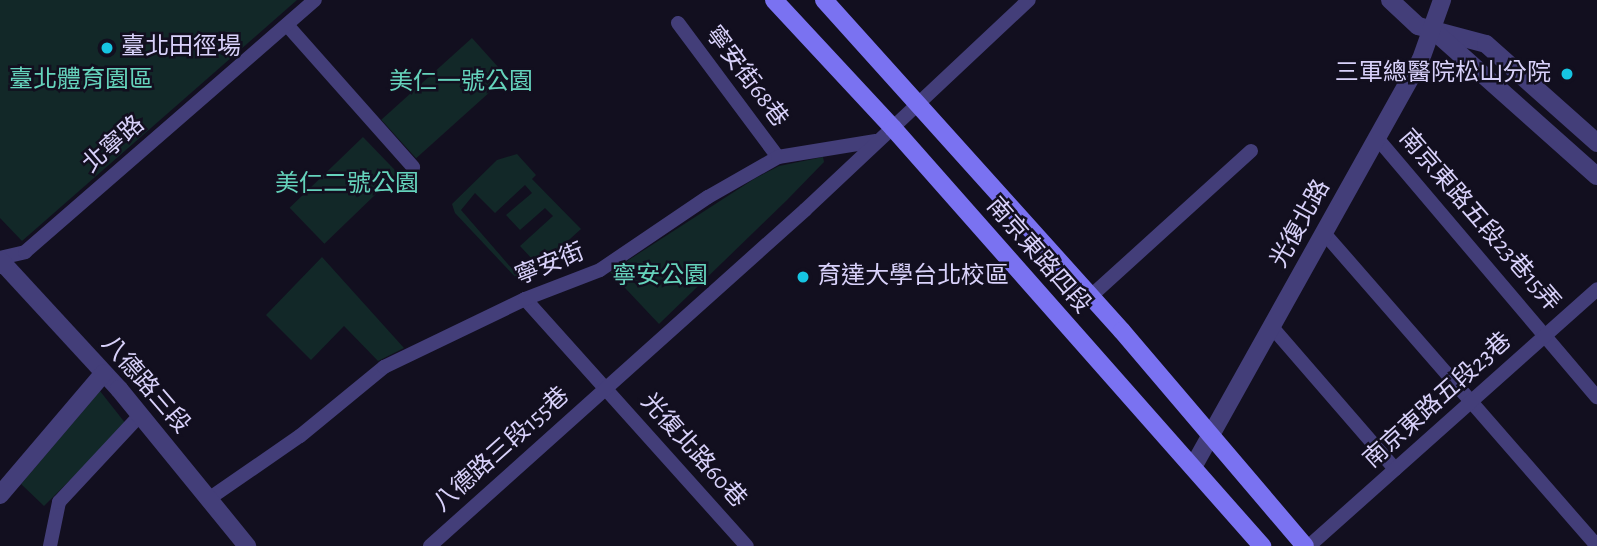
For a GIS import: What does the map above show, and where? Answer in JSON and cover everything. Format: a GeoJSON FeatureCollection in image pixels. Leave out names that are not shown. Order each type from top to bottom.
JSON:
{"type":"FeatureCollection","features":[{"type":"Feature","properties":{"kind":"main road","name":"南京東路四段"},"geometry":{"type":"LineString","coordinates":[[774,0],[893,128],[1193,467],[1256,544]]}},
{"type":"Feature","properties":{"kind":"main road","name":"南京東路四段"},"geometry":{"type":"LineString","coordinates":[[824,0],[1091,296],[1210,437],[1307,546]]}},
{"type":"Feature","properties":{"kind":"main road"},"geometry":{"type":"LineString","coordinates":[[1256,544],[1280,517]]}},
{"type":"Feature","properties":{"kind":"street","name":"北寧路"},"geometry":{"type":"LineString","coordinates":[[0,259],[26,252],[315,0]]}},
{"type":"Feature","properties":{"kind":"street"},"geometry":{"type":"LineString","coordinates":[[878,141],[1029,0]]}},
{"type":"Feature","properties":{"kind":"street"},"geometry":{"type":"LineString","coordinates":[[1390,0],[1418,26],[1486,44],[1597,143]]}},
{"type":"Feature","properties":{"kind":"street","name":"光復北路"},"geometry":{"type":"LineString","coordinates":[[1193,467],[1377,138],[1434,31],[1443,0]]}},
{"type":"Feature","properties":{"kind":"street","name":"寧安街68巷"},"geometry":{"type":"LineString","coordinates":[[678,23],[778,157]]}},
{"type":"Feature","properties":{"kind":"street"},"geometry":{"type":"LineString","coordinates":[[287,24],[413,167]]}},
{"type":"Feature","properties":{"kind":"street"},"geometry":{"type":"LineString","coordinates":[[1434,31],[1597,176]]}},
{"type":"Feature","properties":{"kind":"street","name":"南京東路五段23巷15弄"},"geometry":{"type":"LineString","coordinates":[[1377,138],[1547,334],[1597,397]]}},
{"type":"Feature","properties":{"kind":"street","name":"寧安街"},"geometry":{"type":"LineString","coordinates":[[210,498],[300,436],[384,367],[526,299],[600,270],[708,197],[778,157],[878,141]]}},
{"type":"Feature","properties":{"kind":"street","name":"八德路三段155巷"},"geometry":{"type":"LineString","coordinates":[[430,546],[878,141]]}},
{"type":"Feature","properties":{"kind":"street"},"geometry":{"type":"LineString","coordinates":[[1091,296],[1251,151]]}},
{"type":"Feature","properties":{"kind":"street"},"geometry":{"type":"LineString","coordinates":[[1324,233],[1597,546]]}},
{"type":"Feature","properties":{"kind":"street","name":"八德路三段"},"geometry":{"type":"LineString","coordinates":[[0,259],[104,373],[247,546]]}},
{"type":"Feature","properties":{"kind":"street","name":"南京東路五段23巷"},"geometry":{"type":"LineString","coordinates":[[1307,546],[1597,289]]}},
{"type":"Feature","properties":{"kind":"street","name":"光復北路60巷"},"geometry":{"type":"LineString","coordinates":[[526,299],[747,546]]}},
{"type":"Feature","properties":{"kind":"street"},"geometry":{"type":"LineString","coordinates":[[1272,327],[1395,469]]}},
{"type":"Feature","properties":{"kind":"street"},"geometry":{"type":"LineString","coordinates":[[0,495],[104,373]]}},
{"type":"Feature","properties":{"kind":"street"},"geometry":{"type":"LineString","coordinates":[[50,546],[59,502],[121,442],[140,415]]}},
{"type":"Feature","properties":{"kind":"green space","name":"臺北田徑場"},"geometry":{"type":"Polygon","coordinates":[[[0,0],[297,0],[22,241],[0,218],[0,0]]]}},
{"type":"Feature","properties":{"kind":"green space","name":"美仁一號公園"},"geometry":{"type":"Polygon","coordinates":[[[472,38],[507,77],[416,158],[381,120],[472,38]]]}},
{"type":"Feature","properties":{"kind":"green space","name":"美仁二號公園"},"geometry":{"type":"Polygon","coordinates":[[[363,137],[398,173],[324,244],[290,208],[363,137]]]}},
{"type":"Feature","properties":{"kind":"green space"},"geometry":{"type":"Polygon","coordinates":[[[517,154],[536,175],[532,179],[581,229],[527,278],[518,280],[455,213],[452,204],[497,160],[517,154]],[[525,185],[495,213],[475,193],[461,210],[514,271],[521,272],[533,260],[520,246],[553,216],[545,208],[520,230],[506,215],[532,193],[525,185]]]}},
{"type":"Feature","properties":{"kind":"green space","name":"寧安公園"},"geometry":{"type":"Polygon","coordinates":[[[823,157],[824,162],[787,200],[659,324],[610,272],[754,179],[779,166],[823,157]]]}},
{"type":"Feature","properties":{"kind":"green space"},"geometry":{"type":"Polygon","coordinates":[[[322,257],[404,348],[378,361],[344,326],[311,360],[266,315],[322,257]]]}},
{"type":"Feature","properties":{"kind":"green space"},"geometry":{"type":"Polygon","coordinates":[[[100,391],[126,424],[44,506],[21,484],[100,391]]]}},
{"type":"Feature","properties":{"kind":"place","name":"臺北田徑場"},"geometry":{"type":"Point","coordinates":[107,48]}},
{"type":"Feature","properties":{"kind":"place","name":"三軍總醫院松山分院"},"geometry":{"type":"Point","coordinates":[1567,74]}},
{"type":"Feature","properties":{"kind":"place","name":"育達大學台北校區"},"geometry":{"type":"Point","coordinates":[803,277]}},
{"type":"Feature","properties":{"kind":"park label","name":"臺北體育園區"},"geometry":{"type":"Point","coordinates":[81,81]}}]}
